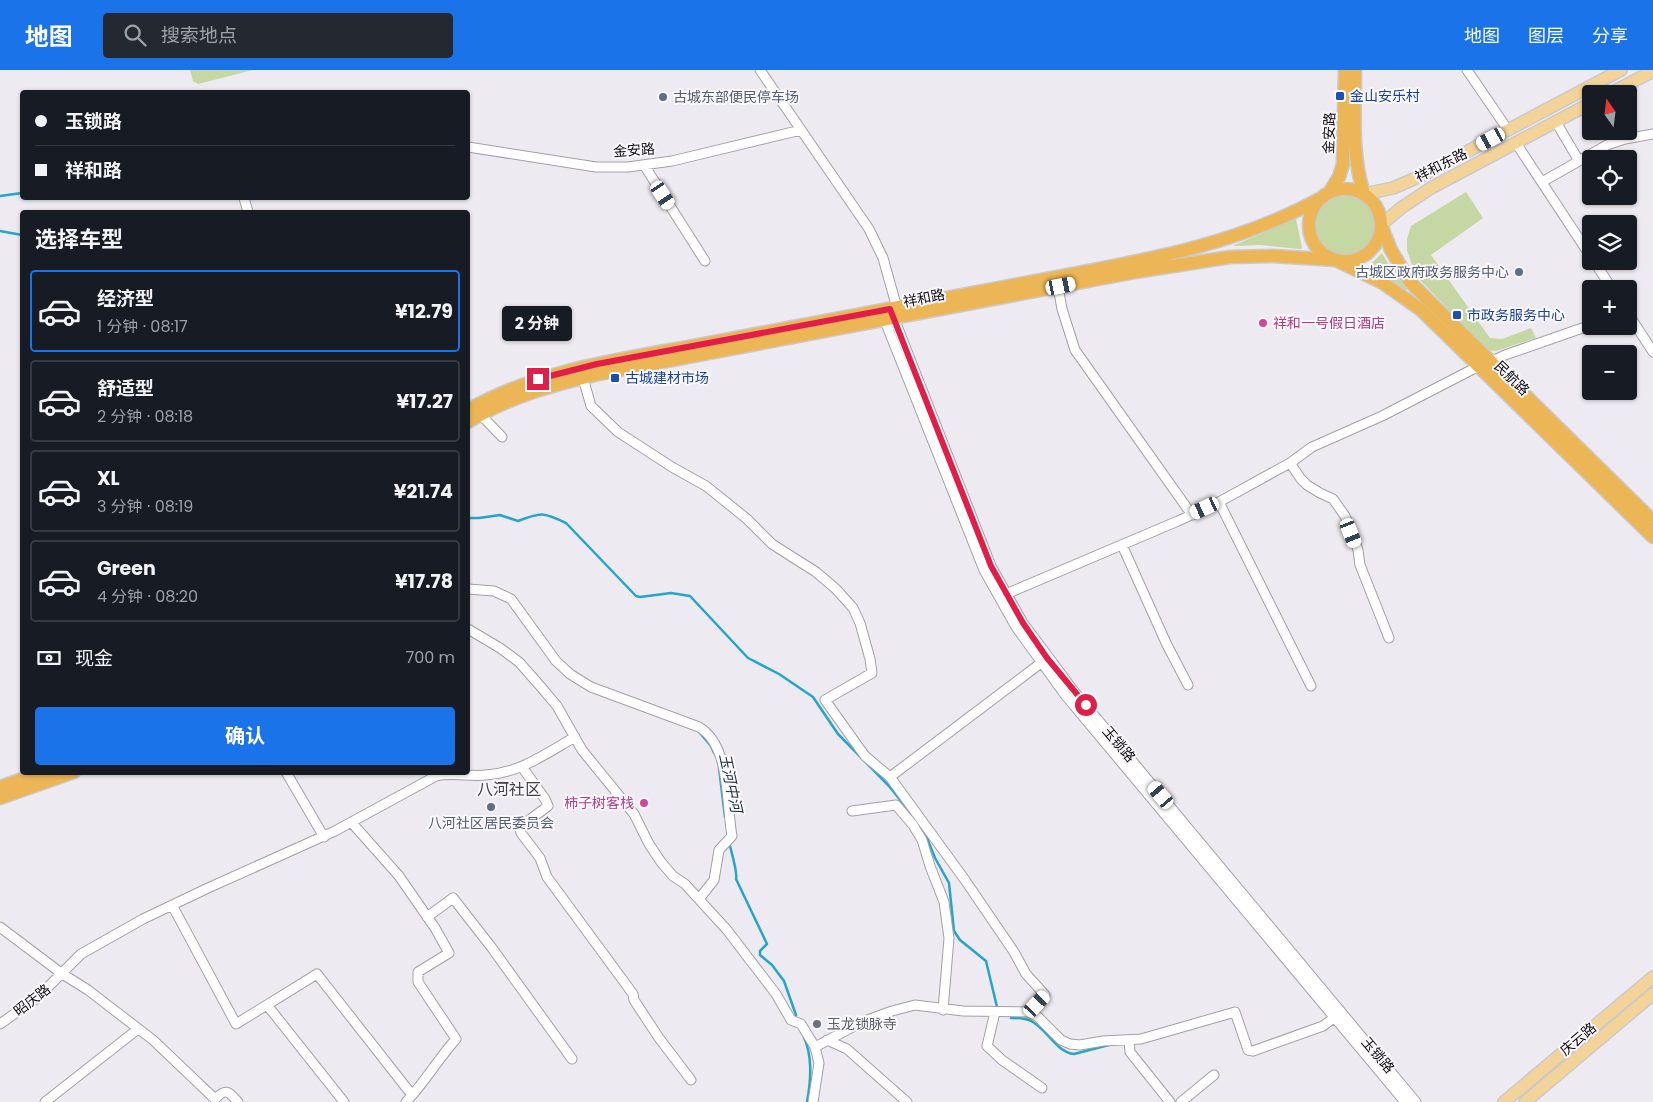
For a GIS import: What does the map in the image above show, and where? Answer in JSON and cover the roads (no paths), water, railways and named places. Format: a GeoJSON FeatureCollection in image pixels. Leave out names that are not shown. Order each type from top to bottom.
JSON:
{"type":"FeatureCollection","features":[{"type":"Feature","properties":{"kind":"highway","name":"金安路"},"geometry":{"type":"LineString","coordinates":[[1326,195],[1339,177],[1343,164],[1345,70]]}},
{"type":"Feature","properties":{"kind":"highway","name":"金安路"},"geometry":{"type":"LineString","coordinates":[[1355,70],[1354,148],[1358,175],[1364,194]]}},
{"type":"Feature","properties":{"kind":"highway"},"geometry":{"type":"LineString","coordinates":[[1348,189],[1364,194],[1376,206],[1381,225],[1376,243],[1368,253],[1356,259],[1336,260],[1319,250],[1310,233],[1311,213],[1318,201],[1326,195],[1348,189]]}},
{"type":"Feature","properties":{"kind":"highway","name":"祥和路"},"geometry":{"type":"LineString","coordinates":[[470,421],[480,414],[527,394],[583,378],[1192,249],[1260,228],[1326,195]]}},
{"type":"Feature","properties":{"kind":"highway","name":"民航路"},"geometry":{"type":"LineString","coordinates":[[1381,225],[1391,250],[1410,282],[1485,364],[1653,537]]}},
{"type":"Feature","properties":{"kind":"highway","name":"祥和路"},"geometry":{"type":"LineString","coordinates":[[470,409],[494,396],[524,384],[588,366],[890,313],[1058,287],[1230,257],[1274,256],[1336,260]]}},
{"type":"Feature","properties":{"kind":"highway","name":"民航路"},"geometry":{"type":"LineString","coordinates":[[1336,260],[1383,283],[1409,300],[1485,364],[1653,521]]}},
{"type":"Feature","properties":{"kind":"highway"},"geometry":{"type":"LineString","coordinates":[[0,787],[34,775]]}},
{"type":"Feature","properties":{"kind":"highway"},"geometry":{"type":"LineString","coordinates":[[0,798],[65,775]]}},
{"type":"Feature","properties":{"kind":"main road","name":"祥和东路"},"geometry":{"type":"LineString","coordinates":[[1364,194],[1392,188],[1413,180],[1621,70]]}},
{"type":"Feature","properties":{"kind":"main road"},"geometry":{"type":"LineString","coordinates":[[1626,85],[1653,71]]}},
{"type":"Feature","properties":{"kind":"main road","name":"祥和东路"},"geometry":{"type":"LineString","coordinates":[[1381,225],[1401,208],[1431,188],[1582,108]]}},
{"type":"Feature","properties":{"kind":"main road","name":"庆云路"},"geometry":{"type":"LineString","coordinates":[[1504,1102],[1653,976]]}},
{"type":"Feature","properties":{"kind":"main road","name":"庆云路"},"geometry":{"type":"LineString","coordinates":[[1525,1102],[1653,994]]}},
{"type":"Feature","properties":{"kind":"street"},"geometry":{"type":"LineString","coordinates":[[760,70],[875,239],[883,258],[890,313]]}},
{"type":"Feature","properties":{"kind":"street"},"geometry":{"type":"LineString","coordinates":[[1467,70],[1508,130]]}},
{"type":"Feature","properties":{"kind":"street"},"geometry":{"type":"LineString","coordinates":[[1556,122],[1579,161]]}},
{"type":"Feature","properties":{"kind":"street","name":"金安路"},"geometry":{"type":"LineString","coordinates":[[470,147],[596,166],[644,165],[672,161],[801,130]]}},
{"type":"Feature","properties":{"kind":"street"},"geometry":{"type":"LineString","coordinates":[[1542,182],[1607,145],[1625,139],[1653,134]]}},
{"type":"Feature","properties":{"kind":"street"},"geometry":{"type":"LineString","coordinates":[[1516,143],[1582,243]]}},
{"type":"Feature","properties":{"kind":"street"},"geometry":{"type":"LineString","coordinates":[[644,165],[705,261]]}},
{"type":"Feature","properties":{"kind":"street"},"geometry":{"type":"LineString","coordinates":[[1058,287],[1062,309],[1075,350],[1192,514]]}},
{"type":"Feature","properties":{"kind":"street","name":"玉锁路"},"geometry":{"type":"LineString","coordinates":[[890,313],[982,546],[1006,594],[1031,635],[1064,680],[1416,1102]]}},
{"type":"Feature","properties":{"kind":"street","name":"玉锁路"},"geometry":{"type":"LineString","coordinates":[[890,313],[977,556],[1004,609],[1041,663],[1405,1102]]}},
{"type":"Feature","properties":{"kind":"street"},"geometry":{"type":"LineString","coordinates":[[1637,327],[1653,352]]}},
{"type":"Feature","properties":{"kind":"street"},"geometry":{"type":"LineString","coordinates":[[1006,594],[1218,502],[1290,463],[1312,447],[1382,416],[1485,364],[1505,355],[1582,328]]}},
{"type":"Feature","properties":{"kind":"street"},"geometry":{"type":"LineString","coordinates":[[583,378],[591,406],[618,432],[672,467],[706,486],[747,519],[772,544],[827,580],[849,603],[860,623],[872,673],[825,700],[865,756],[890,777],[966,880],[1014,952],[1026,974],[1045,995],[1029,1012]]}},
{"type":"Feature","properties":{"kind":"street"},"geometry":{"type":"LineString","coordinates":[[480,414],[502,437]]}},
{"type":"Feature","properties":{"kind":"street"},"geometry":{"type":"LineString","coordinates":[[1290,463],[1307,485],[1320,494],[1334,499],[1345,516],[1358,550],[1360,566],[1389,638]]}},
{"type":"Feature","properties":{"kind":"street"},"geometry":{"type":"LineString","coordinates":[[1218,502],[1311,686]]}},
{"type":"Feature","properties":{"kind":"street"},"geometry":{"type":"LineString","coordinates":[[1122,545],[1167,645],[1188,685]]}},
{"type":"Feature","properties":{"kind":"street"},"geometry":{"type":"LineString","coordinates":[[470,589],[494,590],[511,599],[556,660],[577,679],[591,687],[699,727],[713,739],[722,761],[732,836],[719,850],[714,880],[698,899]]}},
{"type":"Feature","properties":{"kind":"street"},"geometry":{"type":"LineString","coordinates":[[470,630],[519,662],[557,706],[582,750],[634,814],[660,862],[698,899],[746,953],[776,994],[791,1020],[802,1024],[815,1047],[819,1064],[813,1102]]}},
{"type":"Feature","properties":{"kind":"street"},"geometry":{"type":"LineString","coordinates":[[890,777],[1041,663]]}},
{"type":"Feature","properties":{"kind":"street","name":"昭庆路"},"geometry":{"type":"LineString","coordinates":[[468,775],[485,776],[508,772],[522,767],[575,738]]}},
{"type":"Feature","properties":{"kind":"street"},"geometry":{"type":"LineString","coordinates":[[522,767],[548,806],[520,827],[521,833],[537,854],[548,877],[633,994],[634,1000],[659,1038],[691,1080]]}},
{"type":"Feature","properties":{"kind":"street"},"geometry":{"type":"LineString","coordinates":[[288,775],[324,837]]}},
{"type":"Feature","properties":{"kind":"street","name":"昭庆路"},"geometry":{"type":"LineString","coordinates":[[0,1024],[37,998],[81,954],[143,919],[324,837],[436,776],[444,775]]}},
{"type":"Feature","properties":{"kind":"street"},"geometry":{"type":"LineString","coordinates":[[852,811],[896,804],[914,825],[922,840],[930,866],[941,890],[947,914],[949,944],[943,1010]]}},
{"type":"Feature","properties":{"kind":"street"},"geometry":{"type":"LineString","coordinates":[[172,905],[236,1024],[318,974],[409,1099],[426,1080],[438,1058],[456,1039],[417,979],[418,972],[449,953],[428,917],[399,876],[352,823]]}},
{"type":"Feature","properties":{"kind":"street"},"geometry":{"type":"LineString","coordinates":[[428,917],[453,898],[492,948],[572,1059]]}},
{"type":"Feature","properties":{"kind":"street"},"geometry":{"type":"LineString","coordinates":[[0,927],[138,1028],[215,1099],[222,1092],[225,1092],[230,1093],[238,1102]]}},
{"type":"Feature","properties":{"kind":"street"},"geometry":{"type":"LineString","coordinates":[[267,1005],[344,1102]]}},
{"type":"Feature","properties":{"kind":"street"},"geometry":{"type":"LineString","coordinates":[[815,1047],[862,1022],[915,1005],[943,1010],[1029,1012],[1038,1017],[1061,1040],[1070,1044],[1080,1045],[1141,1039],[1235,1012],[1248,1050],[1253,1051],[1323,1026],[1334,1017]]}},
{"type":"Feature","properties":{"kind":"street"},"geometry":{"type":"LineString","coordinates":[[996,1012],[986,1046],[1002,1060],[1042,1088]]}},
{"type":"Feature","properties":{"kind":"street"},"geometry":{"type":"LineString","coordinates":[[45,1102],[138,1028]]}},
{"type":"Feature","properties":{"kind":"street"},"geometry":{"type":"LineString","coordinates":[[828,1040],[847,1049],[907,1102]]}},
{"type":"Feature","properties":{"kind":"street"},"geometry":{"type":"LineString","coordinates":[[1129,1040],[1130,1052],[1170,1102]]}},
{"type":"Feature","properties":{"kind":"street"},"geometry":{"type":"LineString","coordinates":[[1181,1102],[1214,1075]]}},
{"type":"Feature","properties":{"kind":"waterway"},"geometry":{"type":"LineString","coordinates":[[0,196],[20,193]]}},
{"type":"Feature","properties":{"kind":"waterway","name":"玉河中河"},"geometry":{"type":"LineString","coordinates":[[0,231],[20,235]]}},
{"type":"Feature","properties":{"kind":"waterway"},"geometry":{"type":"LineString","coordinates":[[470,518],[500,515],[518,521],[532,516],[547,515],[566,523],[636,596],[671,593],[690,596],[748,658],[779,674],[813,697],[838,734],[889,786],[913,816]]}},
{"type":"Feature","properties":{"kind":"waterway","name":"玉河中河"},"geometry":{"type":"LineString","coordinates":[[700,733],[711,746],[714,753]]}},
{"type":"Feature","properties":{"kind":"waterway","name":"玉河中河"},"geometry":{"type":"LineString","coordinates":[[719,768],[725,817]]}},
{"type":"Feature","properties":{"kind":"waterway"},"geometry":{"type":"LineString","coordinates":[[925,833],[935,858],[949,883],[954,931],[960,940],[986,961],[997,1007]]}},
{"type":"Feature","properties":{"kind":"waterway","name":"玉河中河"},"geometry":{"type":"LineString","coordinates":[[729,842],[736,879],[767,944],[760,951],[760,955],[772,965],[784,981],[796,1015]]}},
{"type":"Feature","properties":{"kind":"waterway"},"geometry":{"type":"LineString","coordinates":[[1011,1018],[1031,1021],[1062,1049],[1074,1054],[1109,1045]]}},
{"type":"Feature","properties":{"kind":"waterway","name":"玉河中河"},"geometry":{"type":"LineString","coordinates":[[803,1035],[810,1060],[807,1102]]}},
{"type":"Feature","properties":{"kind":"place","name":"金山安乐村"},"geometry":{"type":"Point","coordinates":[1340,96]}},
{"type":"Feature","properties":{"kind":"place","name":"古城东部便民停车场"},"geometry":{"type":"Point","coordinates":[663,97]}},
{"type":"Feature","properties":{"kind":"place","name":"古城区政府政务服务中心"},"geometry":{"type":"Point","coordinates":[1519,272]}},
{"type":"Feature","properties":{"kind":"place","name":"市政务服务中心"},"geometry":{"type":"Point","coordinates":[1457,315]}},
{"type":"Feature","properties":{"kind":"place","name":"祥和一号假日酒店"},"geometry":{"type":"Point","coordinates":[1263,323]}},
{"type":"Feature","properties":{"kind":"place","name":"古城建材市场"},"geometry":{"type":"Point","coordinates":[615,378]}},
{"type":"Feature","properties":{"kind":"place","name":"柿子树客栈"},"geometry":{"type":"Point","coordinates":[644,803]}},
{"type":"Feature","properties":{"kind":"place","name":"八河社区居民委员会"},"geometry":{"type":"Point","coordinates":[491,807]}},
{"type":"Feature","properties":{"kind":"place","name":"玉龙锁脉寺"},"geometry":{"type":"Point","coordinates":[817,1024]}},
{"type":"Feature","properties":{"kind":"district","name":"八河社区"},"geometry":{"type":"Point","coordinates":[509,789]}}]}
